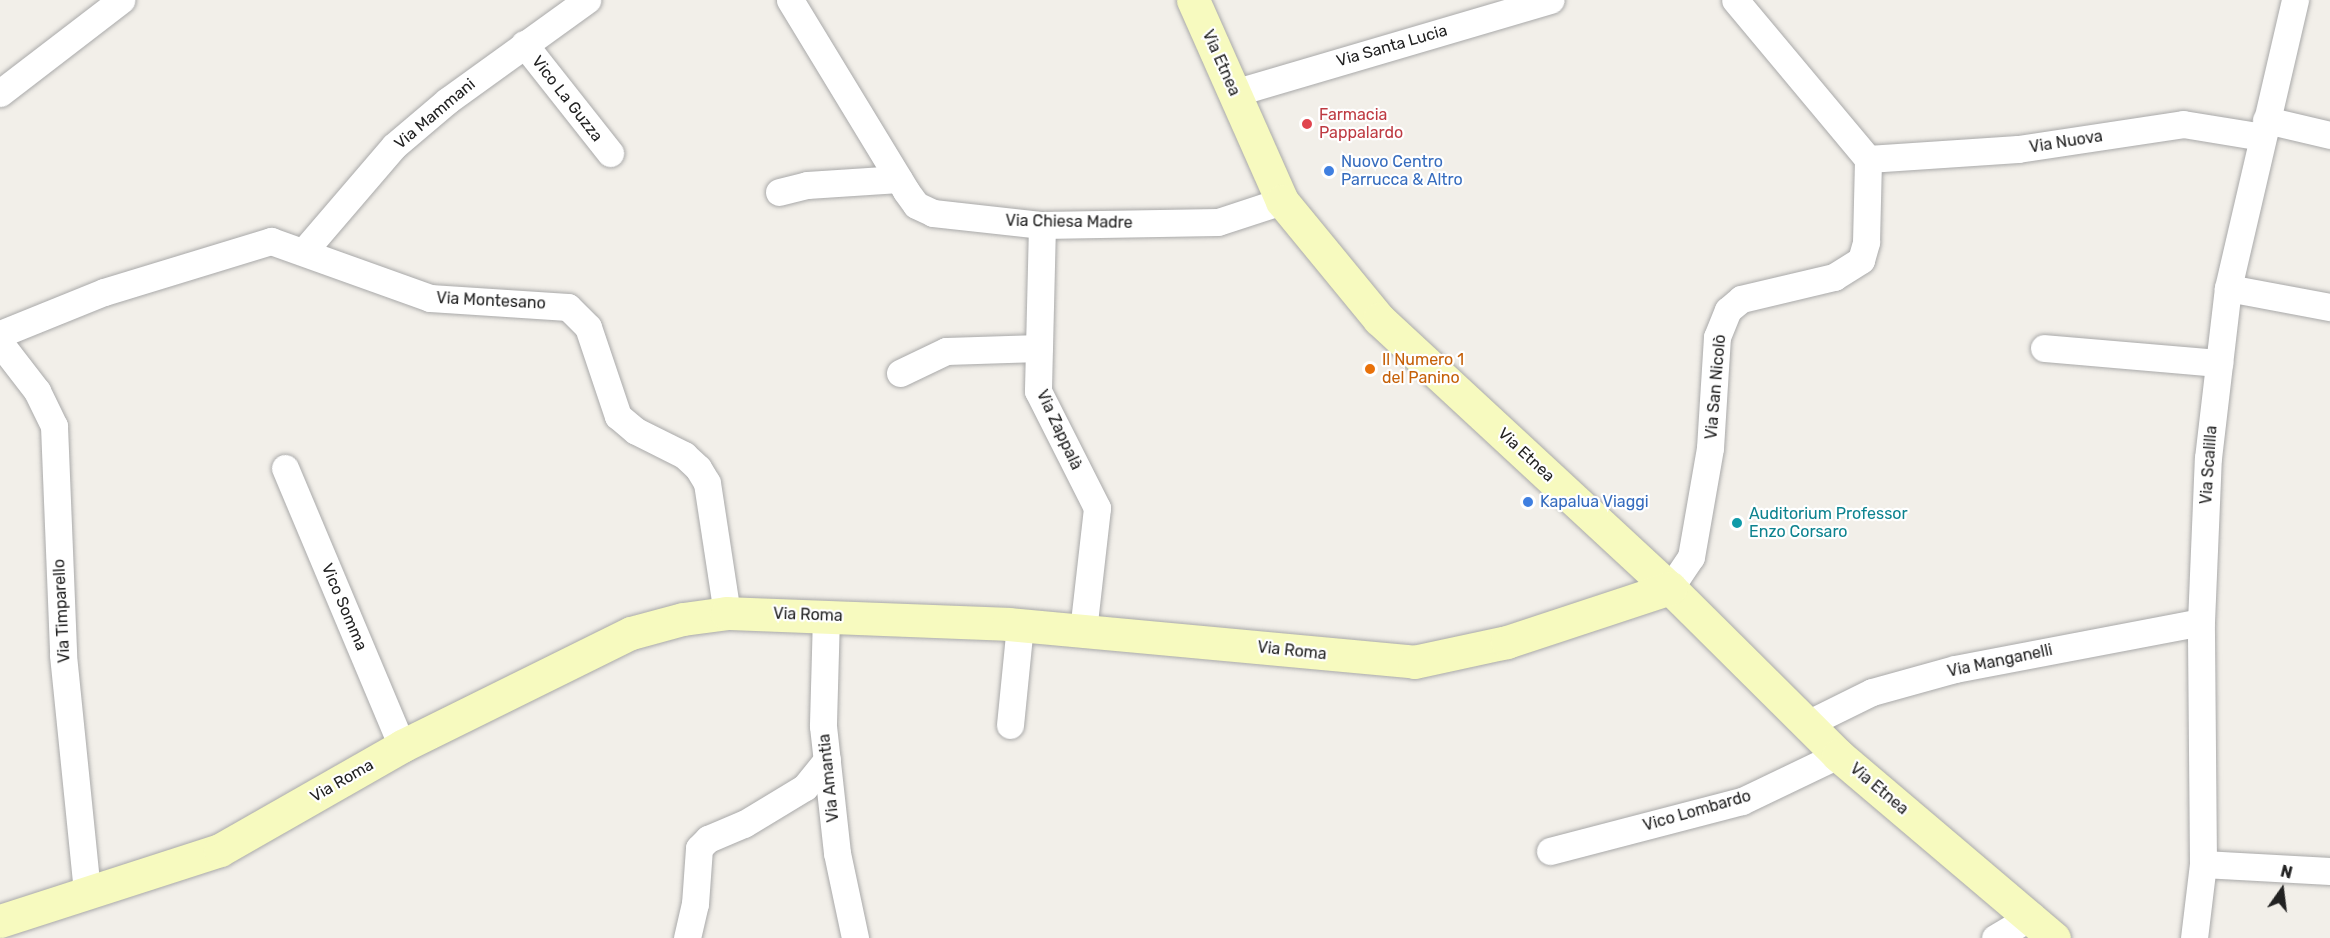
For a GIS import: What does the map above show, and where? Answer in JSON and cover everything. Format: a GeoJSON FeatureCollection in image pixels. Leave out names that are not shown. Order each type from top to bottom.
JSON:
{"type":"FeatureCollection","features":[{"type":"Feature","properties":{"kind":"main road","name":"Via Etnea"},"geometry":{"type":"LineString","coordinates":[[1193,0],[1281,201],[1379,319],[1671,588],[1838,755],[2043,927]]}},
{"type":"Feature","properties":{"kind":"main road","name":"Via Roma"},"geometry":{"type":"LineString","coordinates":[[0,921],[219,850],[402,746],[631,633],[683,619],[728,613],[1020,625],[1414,662],[1507,642],[1671,588]]}},
{"type":"Feature","properties":{"kind":"street"},"geometry":{"type":"LineString","coordinates":[[0,93],[121,0]]}},
{"type":"Feature","properties":{"kind":"street","name":"Via Mammani"},"geometry":{"type":"LineString","coordinates":[[304,251],[394,146],[447,101],[586,0]]}},
{"type":"Feature","properties":{"kind":"street","name":"Via Chiesa Madre"},"geometry":{"type":"LineString","coordinates":[[790,0],[916,205],[933,213],[1042,225],[1218,222],[1281,201]]}},
{"type":"Feature","properties":{"kind":"street","name":"Via Santa Lucia"},"geometry":{"type":"LineString","coordinates":[[1234,93],[1551,0]]}},
{"type":"Feature","properties":{"kind":"street"},"geometry":{"type":"LineString","coordinates":[[1735,0],[1868,159]]}},
{"type":"Feature","properties":{"kind":"street","name":"Via Scalilla"},"geometry":{"type":"LineString","coordinates":[[2194,938],[2203,864],[2201,622],[2208,458],[2228,288],[2290,1]]}},
{"type":"Feature","properties":{"kind":"street","name":"Vico La Guzza"},"geometry":{"type":"LineString","coordinates":[[524,44],[610,153]]}},
{"type":"Feature","properties":{"kind":"street","name":"Via Nuova"},"geometry":{"type":"LineString","coordinates":[[1868,159],[2018,149],[2183,124],[2264,128],[2330,135]]}},
{"type":"Feature","properties":{"kind":"street","name":"Via San Nicolò"},"geometry":{"type":"LineString","coordinates":[[1671,588],[1691,557],[1710,448],[1717,337],[1728,310],[1741,299],[1834,277],[1861,260],[1866,242],[1868,159]]}},
{"type":"Feature","properties":{"kind":"street"},"geometry":{"type":"LineString","coordinates":[[779,192],[807,185],[899,179]]}},
{"type":"Feature","properties":{"kind":"street","name":"Via Zappalà"},"geometry":{"type":"LineString","coordinates":[[1042,225],[1038,391],[1097,508],[1083,631]]}},
{"type":"Feature","properties":{"kind":"street","name":"Via Montesano"},"geometry":{"type":"LineString","coordinates":[[0,334],[104,292],[272,241],[430,298],[549,303],[568,307],[580,316],[588,327],[618,416],[636,431],[684,455],[699,468],[707,483],[728,613]]}},
{"type":"Feature","properties":{"kind":"street"},"geometry":{"type":"LineString","coordinates":[[2228,288],[2330,307]]}},
{"type":"Feature","properties":{"kind":"street","name":"Via Timparello"},"geometry":{"type":"LineString","coordinates":[[0,343],[37,391],[54,426],[63,655],[87,893]]}},
{"type":"Feature","properties":{"kind":"street"},"geometry":{"type":"LineString","coordinates":[[900,373],[946,351],[1039,348]]}},
{"type":"Feature","properties":{"kind":"street"},"geometry":{"type":"LineString","coordinates":[[2044,348],[2219,363]]}},
{"type":"Feature","properties":{"kind":"street","name":"Vico Somma"},"geometry":{"type":"LineString","coordinates":[[285,468],[402,746]]}},
{"type":"Feature","properties":{"kind":"street","name":"Via Amantia"},"geometry":{"type":"LineString","coordinates":[[826,616],[823,726],[837,854],[855,938]]}},
{"type":"Feature","properties":{"kind":"street","name":"Via Manganelli"},"geometry":{"type":"LineString","coordinates":[[1807,724],[1872,692],[1954,669],[2201,622]]}},
{"type":"Feature","properties":{"kind":"street"},"geometry":{"type":"LineString","coordinates":[[1010,724],[1020,625]]}},
{"type":"Feature","properties":{"kind":"street","name":"Vico Lombardo"},"geometry":{"type":"LineString","coordinates":[[1550,851],[1742,801],[1838,755]]}},
{"type":"Feature","properties":{"kind":"street"},"geometry":{"type":"LineString","coordinates":[[687,938],[695,904],[699,848],[708,839],[744,824],[804,786],[827,760]]}},
{"type":"Feature","properties":{"kind":"street"},"geometry":{"type":"LineString","coordinates":[[2203,864],[2330,871]]}},
{"type":"Feature","properties":{"kind":"street"},"geometry":{"type":"LineString","coordinates":[[1995,938],[2043,927]]}},
{"type":"Feature","properties":{"kind":"place","name":"Farmacia Pappalardo"},"geometry":{"type":"Point","coordinates":[1307,124]}},
{"type":"Feature","properties":{"kind":"place","name":"Nuovo Centro Parrucca & Altro"},"geometry":{"type":"Point","coordinates":[1329,171]}},
{"type":"Feature","properties":{"kind":"place","name":"Il Numero 1 del Panino"},"geometry":{"type":"Point","coordinates":[1370,369]}},
{"type":"Feature","properties":{"kind":"place","name":"Kapalua Viaggi"},"geometry":{"type":"Point","coordinates":[1528,502]}},
{"type":"Feature","properties":{"kind":"place","name":"Auditorium Professor Enzo Corsaro"},"geometry":{"type":"Point","coordinates":[1737,523]}}]}
